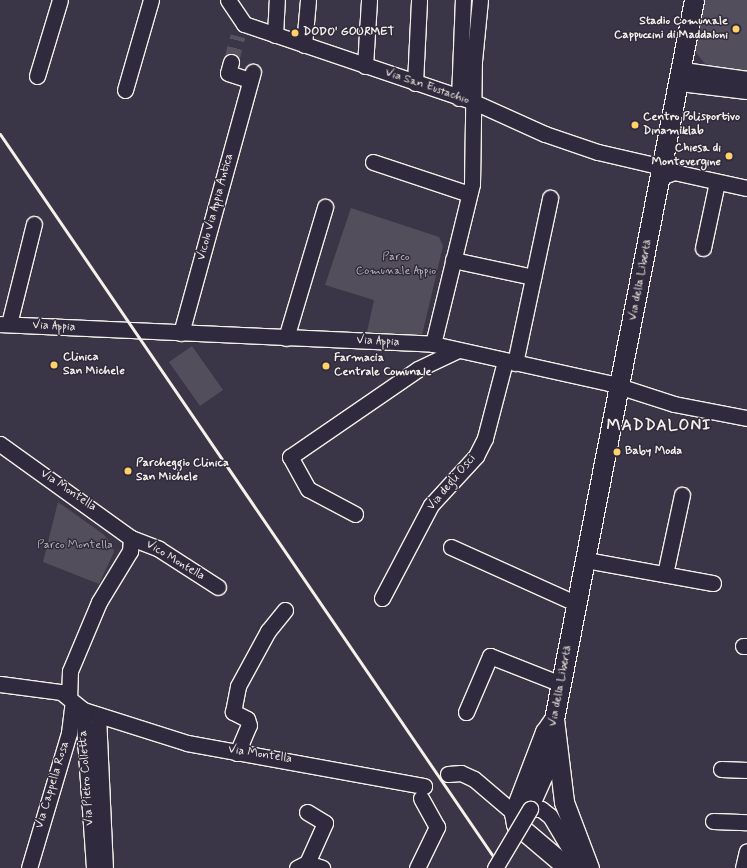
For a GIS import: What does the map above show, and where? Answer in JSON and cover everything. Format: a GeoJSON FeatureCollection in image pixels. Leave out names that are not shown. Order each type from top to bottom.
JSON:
{"type":"FeatureCollection","features":[{"type":"Feature","properties":{"kind":"main road","name":"Via della Libertà"},"geometry":{"type":"LineString","coordinates":[[554,719],[682,76],[694,0]]}},
{"type":"Feature","properties":{"kind":"main road"},"geometry":{"type":"LineString","coordinates":[[554,719],[545,732],[522,811],[516,824],[568,868]]}},
{"type":"Feature","properties":{"kind":"main road"},"geometry":{"type":"LineString","coordinates":[[554,719],[564,802],[589,868]]}},
{"type":"Feature","properties":{"kind":"street"},"geometry":{"type":"LineString","coordinates":[[37,76],[60,0]]}},
{"type":"Feature","properties":{"kind":"street"},"geometry":{"type":"LineString","coordinates":[[125,90],[151,0]]}},
{"type":"Feature","properties":{"kind":"street","name":"Via San Eustachio"},"geometry":{"type":"LineString","coordinates":[[228,0],[240,29],[275,35],[474,102],[469,194],[433,344]]}},
{"type":"Feature","properties":{"kind":"street"},"geometry":{"type":"LineString","coordinates":[[275,35],[277,0]]}},
{"type":"Feature","properties":{"kind":"street"},"geometry":{"type":"LineString","coordinates":[[304,45],[308,0]]}},
{"type":"Feature","properties":{"kind":"street"},"geometry":{"type":"LineString","coordinates":[[365,66],[369,0]]}},
{"type":"Feature","properties":{"kind":"street"},"geometry":{"type":"LineString","coordinates":[[414,82],[419,0]]}},
{"type":"Feature","properties":{"kind":"street"},"geometry":{"type":"LineString","coordinates":[[459,98],[463,0]]}},
{"type":"Feature","properties":{"kind":"street"},"geometry":{"type":"LineString","coordinates":[[480,0],[474,102],[554,137],[598,152],[662,172],[674,172],[747,188]]}},
{"type":"Feature","properties":{"kind":"street","name":"Vicolo Via Appia Antica"},"geometry":{"type":"LineString","coordinates":[[181,334],[252,76],[228,73],[231,62]]}},
{"type":"Feature","properties":{"kind":"street"},"geometry":{"type":"LineString","coordinates":[[682,76],[747,79]]}},
{"type":"Feature","properties":{"kind":"street"},"geometry":{"type":"LineString","coordinates":[[682,76],[747,90]]}},
{"type":"Feature","properties":{"kind":"street"},"geometry":{"type":"LineString","coordinates":[[373,162],[469,194]]}},
{"type":"Feature","properties":{"kind":"street"},"geometry":{"type":"LineString","coordinates":[[703,248],[717,182]]}},
{"type":"Feature","properties":{"kind":"street","name":"Via degli Osci"},"geometry":{"type":"LineString","coordinates":[[382,598],[431,505],[476,456],[485,438],[510,362],[533,277],[550,198]]}},
{"type":"Feature","properties":{"kind":"street"},"geometry":{"type":"LineString","coordinates":[[286,338],[325,207]]}},
{"type":"Feature","properties":{"kind":"street"},"geometry":{"type":"LineString","coordinates":[[4,324],[34,224]]}},
{"type":"Feature","properties":{"kind":"street"},"geometry":{"type":"LineString","coordinates":[[453,260],[533,277]]}},
{"type":"Feature","properties":{"kind":"street","name":"Via Appia"},"geometry":{"type":"LineString","coordinates":[[4,324],[181,334],[433,344],[620,387],[674,404],[747,418]]}},
{"type":"Feature","properties":{"kind":"street"},"geometry":{"type":"LineString","coordinates":[[355,514],[308,489],[290,457],[418,369],[458,350]]}},
{"type":"Feature","properties":{"kind":"street","name":"Via Montella"},"geometry":{"type":"LineString","coordinates":[[3,449],[131,538]]}},
{"type":"Feature","properties":{"kind":"street"},"geometry":{"type":"LineString","coordinates":[[665,574],[682,495]]}},
{"type":"Feature","properties":{"kind":"street"},"geometry":{"type":"LineString","coordinates":[[75,702],[70,671],[99,602],[130,552],[131,538]]}},
{"type":"Feature","properties":{"kind":"street","name":"Vico Montella"},"geometry":{"type":"LineString","coordinates":[[131,538],[159,549],[218,587]]}},
{"type":"Feature","properties":{"kind":"street"},"geometry":{"type":"LineString","coordinates":[[451,547],[577,604]]}},
{"type":"Feature","properties":{"kind":"street"},"geometry":{"type":"LineString","coordinates":[[586,560],[713,583]]}},
{"type":"Feature","properties":{"kind":"street"},"geometry":{"type":"LineString","coordinates":[[237,753],[249,725],[247,719],[233,712],[238,686],[268,631],[285,610]]}},
{"type":"Feature","properties":{"kind":"street"},"geometry":{"type":"LineString","coordinates":[[466,712],[490,656],[561,684]]}},
{"type":"Feature","properties":{"kind":"street"},"geometry":{"type":"LineString","coordinates":[[42,686],[70,671]]}},
{"type":"Feature","properties":{"kind":"street","name":"Via Montella"},"geometry":{"type":"LineString","coordinates":[[0,684],[42,686],[98,715],[188,743],[422,792],[437,827],[417,868]]}},
{"type":"Feature","properties":{"kind":"street","name":"Via Pietro Colletta"},"geometry":{"type":"LineString","coordinates":[[75,702],[97,846],[105,868]]}},
{"type":"Feature","properties":{"kind":"street","name":"Via Cappella Rosa"},"geometry":{"type":"LineString","coordinates":[[29,868],[69,733],[75,702]]}},
{"type":"Feature","properties":{"kind":"street","name":"Via Pietro Colletta"},"geometry":{"type":"LineString","coordinates":[[94,868],[97,846],[98,715]]}},
{"type":"Feature","properties":{"kind":"street"},"geometry":{"type":"LineString","coordinates":[[721,769],[747,770]]}},
{"type":"Feature","properties":{"kind":"street"},"geometry":{"type":"LineString","coordinates":[[448,774],[461,773],[474,779],[522,811],[541,809],[550,816],[582,868]]}},
{"type":"Feature","properties":{"kind":"street"},"geometry":{"type":"LineString","coordinates":[[495,868],[522,811]]}},
{"type":"Feature","properties":{"kind":"street"},"geometry":{"type":"LineString","coordinates":[[307,812],[325,823],[302,866],[322,868]]}},
{"type":"Feature","properties":{"kind":"street"},"geometry":{"type":"LineString","coordinates":[[713,821],[747,822]]}},
{"type":"Feature","properties":{"kind":"street"},"geometry":{"type":"LineString","coordinates":[[743,868],[747,851]]}},
{"type":"Feature","properties":{"kind":"green space"},"geometry":{"type":"Polygon","coordinates":[[[702,0],[747,0],[747,76],[711,71],[693,49],[702,0]]]}},
{"type":"Feature","properties":{"kind":"green space","name":"Parco Comunale Appio"},"geometry":{"type":"Polygon","coordinates":[[[351,208],[439,237],[443,246],[422,335],[367,332],[374,300],[325,285],[351,208]]]}},
{"type":"Feature","properties":{"kind":"green space"},"geometry":{"type":"Polygon","coordinates":[[[192,346],[223,390],[200,406],[169,362],[192,346]]]}},
{"type":"Feature","properties":{"kind":"green space","name":"Parco Montella"},"geometry":{"type":"Polygon","coordinates":[[[58,502],[103,534],[113,545],[114,552],[99,584],[43,562],[58,502]]]}},
{"type":"Feature","properties":{"kind":"tunnel"},"geometry":{"type":"LineString","coordinates":[[231,62],[238,36]]}},
{"type":"Feature","properties":{"kind":"railway"},"geometry":{"type":"LineString","coordinates":[[0,134],[501,868]]}},
{"type":"Feature","properties":{"kind":"place","name":"Stadio Comunale Cappuccini di Maddaloni"},"geometry":{"type":"Point","coordinates":[736,29]}},
{"type":"Feature","properties":{"kind":"place","name":"DODO' GOURMET"},"geometry":{"type":"Point","coordinates":[295,33]}},
{"type":"Feature","properties":{"kind":"place","name":"Centro Polisportivo Dinamiklab"},"geometry":{"type":"Point","coordinates":[635,125]}},
{"type":"Feature","properties":{"kind":"place","name":"Chiesa di Montevergine"},"geometry":{"type":"Point","coordinates":[729,156]}},
{"type":"Feature","properties":{"kind":"place","name":"Clinica San Michele"},"geometry":{"type":"Point","coordinates":[54,365]}},
{"type":"Feature","properties":{"kind":"place","name":"Farmacia Centrale Comunale"},"geometry":{"type":"Point","coordinates":[326,366]}},
{"type":"Feature","properties":{"kind":"place","name":"Baby Moda"},"geometry":{"type":"Point","coordinates":[617,452]}},
{"type":"Feature","properties":{"kind":"place","name":"Parcheggio Clinica San Michele"},"geometry":{"type":"Point","coordinates":[128,471]}},
{"type":"Feature","properties":{"kind":"district","name":"MADDALONI"},"geometry":{"type":"Point","coordinates":[659,426]}}]}
